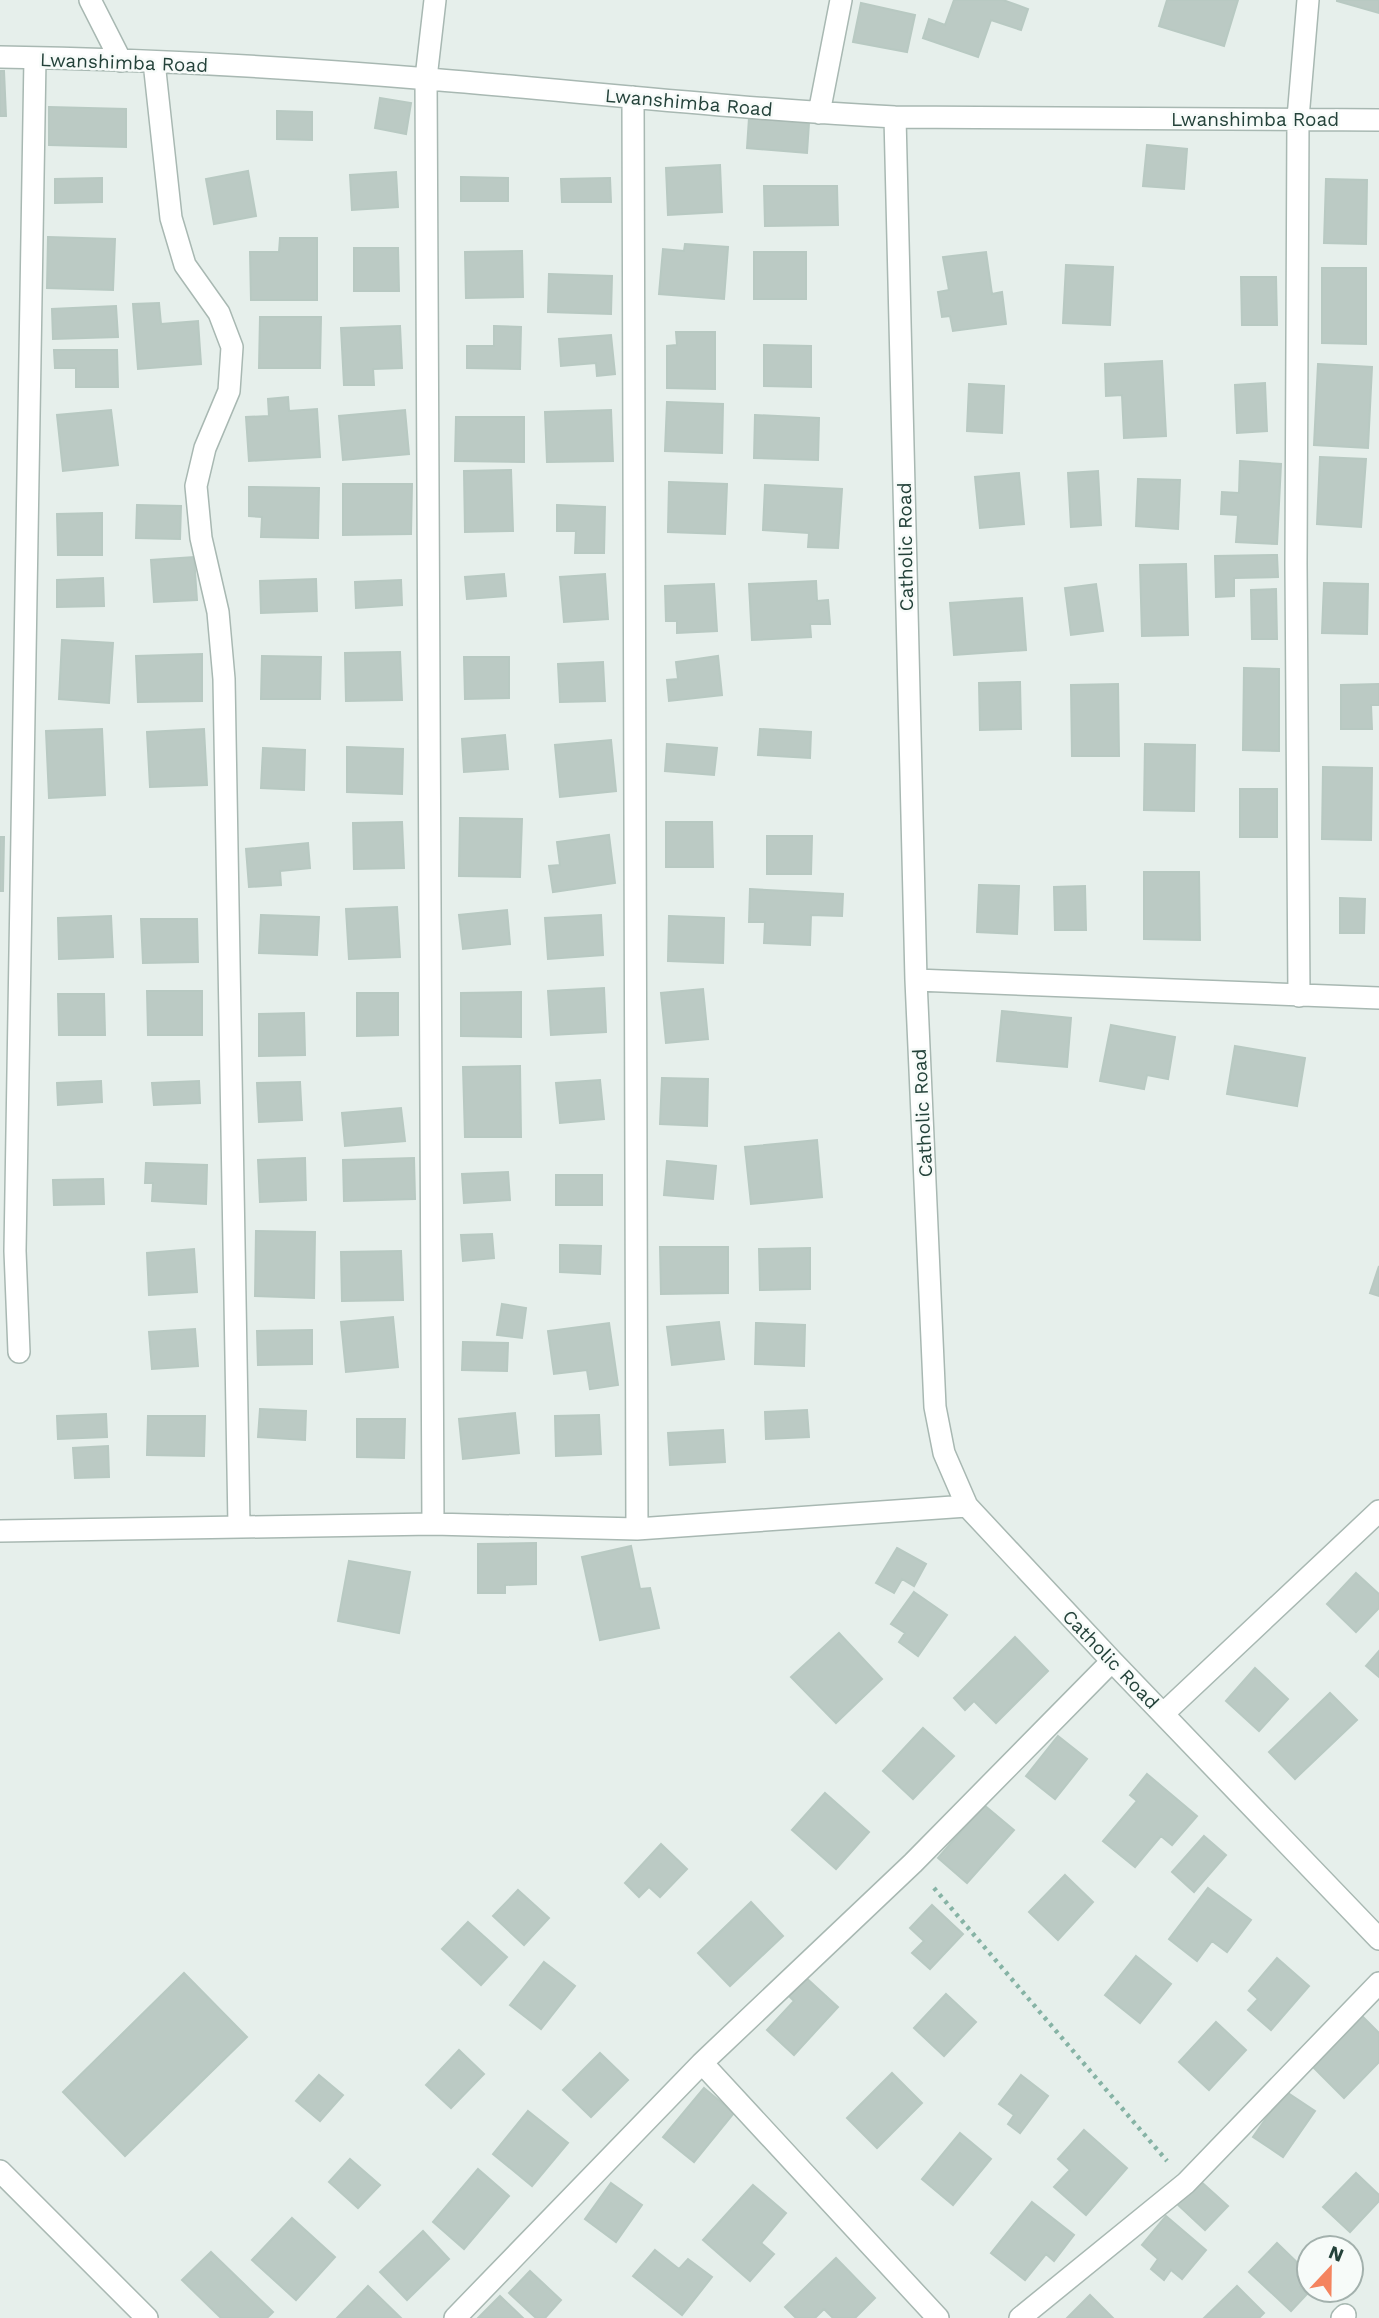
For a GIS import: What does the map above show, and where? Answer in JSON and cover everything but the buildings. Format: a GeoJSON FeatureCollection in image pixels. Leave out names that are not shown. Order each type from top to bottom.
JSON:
{"type":"FeatureCollection","features":[{"type":"Feature","properties":{"kind":"street"},"geometry":{"type":"LineString","coordinates":[[90,0],[121,61]]}},
{"type":"Feature","properties":{"kind":"street"},"geometry":{"type":"LineString","coordinates":[[433,1524],[426,78],[435,0]]}},
{"type":"Feature","properties":{"kind":"street"},"geometry":{"type":"LineString","coordinates":[[819,113],[841,0]]}},
{"type":"Feature","properties":{"kind":"street"},"geometry":{"type":"LineString","coordinates":[[1299,996],[1296,564],[1298,118],[1308,0]]}},
{"type":"Feature","properties":{"kind":"street","name":"Lwanshimba Road"},"geometry":{"type":"LineString","coordinates":[[0,57],[153,62],[426,78],[819,113],[895,117],[1379,120]]}},
{"type":"Feature","properties":{"kind":"street"},"geometry":{"type":"LineString","coordinates":[[19,1352],[15,1251],[35,58]]}},
{"type":"Feature","properties":{"kind":"street"},"geometry":{"type":"LineString","coordinates":[[153,62],[171,218],[185,265],[219,313],[232,347],[229,391],[205,448],[196,486],[201,538],[218,612],[224,679],[239,1526]]}},
{"type":"Feature","properties":{"kind":"street"},"geometry":{"type":"LineString","coordinates":[[633,97],[637,1529]]}},
{"type":"Feature","properties":{"kind":"street","name":"Catholic Road"},"geometry":{"type":"LineString","coordinates":[[895,117],[916,979],[935,1407],[944,1453],[967,1506],[1379,1939]]}},
{"type":"Feature","properties":{"kind":"street"},"geometry":{"type":"LineString","coordinates":[[916,979],[1379,998]]}},
{"type":"Feature","properties":{"kind":"street"},"geometry":{"type":"LineString","coordinates":[[0,1531],[433,1524],[637,1529],[967,1506]]}},
{"type":"Feature","properties":{"kind":"street"},"geometry":{"type":"LineString","coordinates":[[1164,1713],[1379,1511]]}},
{"type":"Feature","properties":{"kind":"street"},"geometry":{"type":"LineString","coordinates":[[455,2318],[702,2063],[913,1863],[1112,1661]]}},
{"type":"Feature","properties":{"kind":"street"},"geometry":{"type":"LineString","coordinates":[[1020,2318],[1186,2183],[1379,1983]]}},
{"type":"Feature","properties":{"kind":"street"},"geometry":{"type":"LineString","coordinates":[[702,2063],[938,2318]]}},
{"type":"Feature","properties":{"kind":"street"},"geometry":{"type":"LineString","coordinates":[[2,2177],[147,2318]]}},
{"type":"Feature","properties":{"kind":"path"},"geometry":{"type":"LineString","coordinates":[[913,1863],[1186,2183]]}}]}
